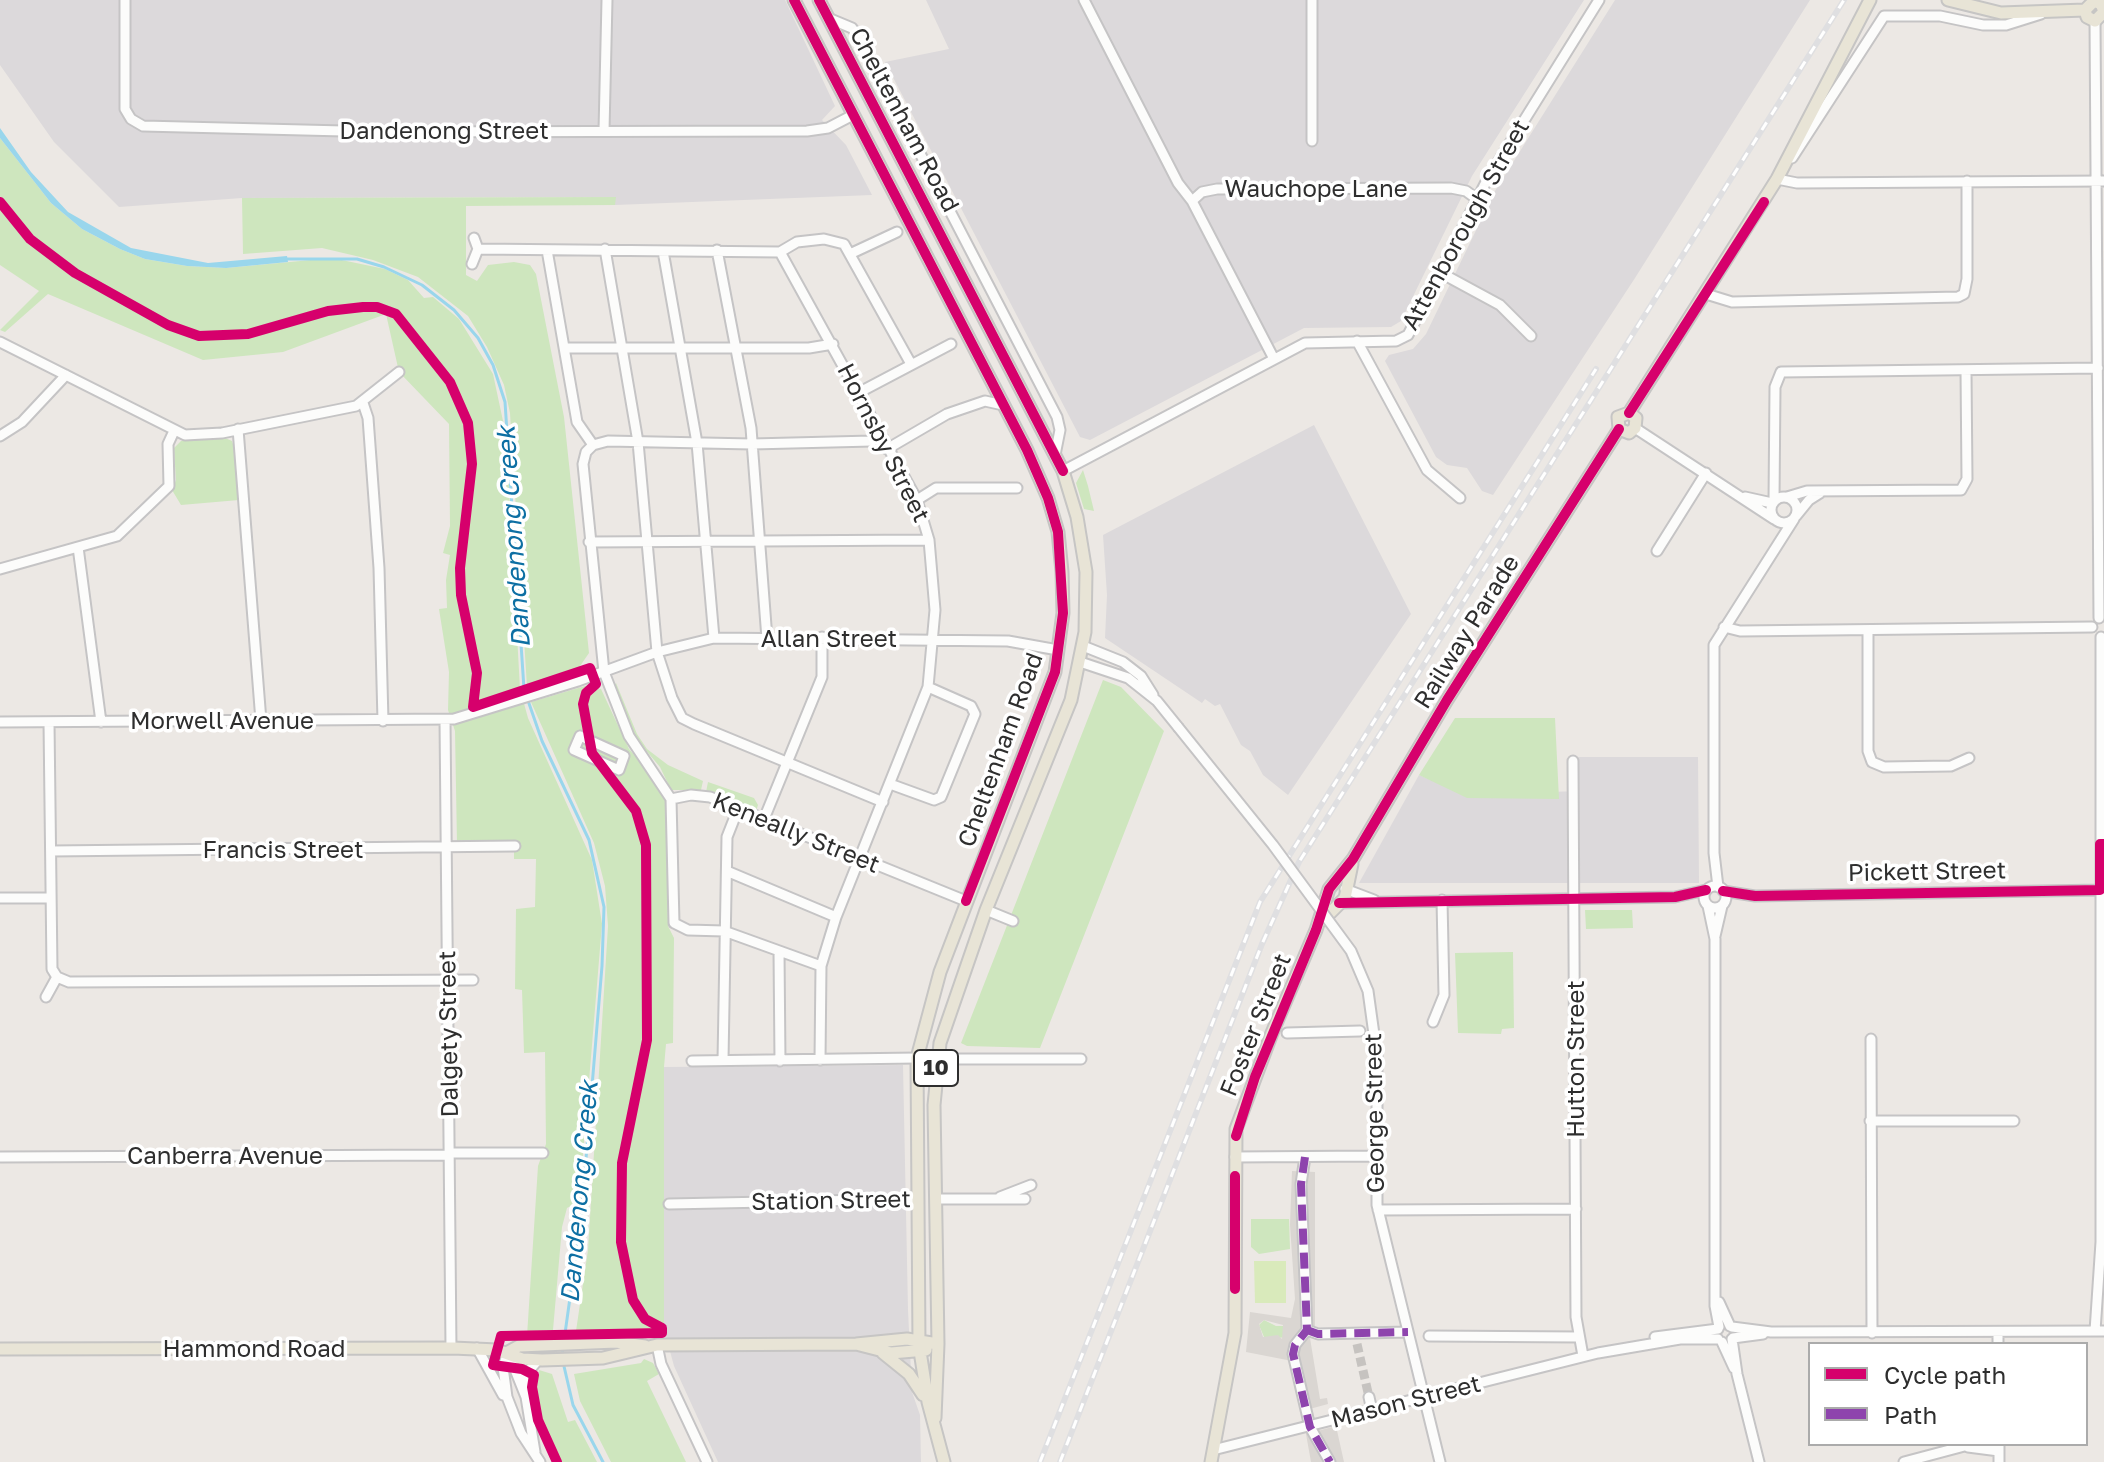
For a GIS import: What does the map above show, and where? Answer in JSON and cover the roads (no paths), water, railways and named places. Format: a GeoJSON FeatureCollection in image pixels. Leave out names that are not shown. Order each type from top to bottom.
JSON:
{"type":"FeatureCollection","features":[{"type":"Feature","properties":{"kind":"main road","name":"Cheltenham Road"},"geometry":{"type":"LineString","coordinates":[[794,0],[1003,405],[1048,498],[1058,532],[1063,613],[1055,672],[940,972],[917,1058],[919,1339],[928,1402],[944,1462]]}},
{"type":"Feature","properties":{"kind":"main road","name":"Cheltenham Road"},"geometry":{"type":"LineString","coordinates":[[819,0],[1063,471],[1085,560],[1083,646]]}},
{"type":"Feature","properties":{"kind":"main road"},"geometry":{"type":"LineString","coordinates":[[828,18],[830,0]]}},
{"type":"Feature","properties":{"kind":"main road"},"geometry":{"type":"LineString","coordinates":[[1629,413],[1636,418],[1635,428],[1629,433],[1619,429],[1618,417],[1629,413],[1780,174],[1870,0]]}},
{"type":"Feature","properties":{"kind":"main road"},"geometry":{"type":"LineString","coordinates":[[1948,0],[2001,13],[2048,12],[2091,4],[2087,17],[2101,15]]}},
{"type":"Feature","properties":{"kind":"main road","name":"Dandenong Street"},"geometry":{"type":"LineString","coordinates":[[853,115],[874,104]]}},
{"type":"Feature","properties":{"kind":"main road","name":"Railway Parade"},"geometry":{"type":"LineString","coordinates":[[1329,889],[1353,859],[1447,700],[1619,429]]}},
{"type":"Feature","properties":{"kind":"main road"},"geometry":{"type":"LineString","coordinates":[[1058,650],[1083,646]]}},
{"type":"Feature","properties":{"kind":"main road","name":"10"},"geometry":{"type":"LineString","coordinates":[[1080,662],[1083,646]]}},
{"type":"Feature","properties":{"kind":"main road"},"geometry":{"type":"LineString","coordinates":[[1058,650],[1080,662]]}},
{"type":"Feature","properties":{"kind":"main road","name":"Cheltenham Road"},"geometry":{"type":"LineString","coordinates":[[934,1423],[938,1344],[934,1105],[937,1059],[945,1023],[986,910],[1066,714],[1080,662]]}},
{"type":"Feature","properties":{"kind":"main road","name":"Railway Parade"},"geometry":{"type":"LineString","coordinates":[[1345,889],[1353,859]]}},
{"type":"Feature","properties":{"kind":"main road"},"geometry":{"type":"LineString","coordinates":[[1339,885],[1345,889],[1345,898],[1338,903],[1329,899],[1329,889],[1339,885]]}},
{"type":"Feature","properties":{"kind":"main road","name":"Foster Street"},"geometry":{"type":"LineString","coordinates":[[1212,1456],[1235,1333],[1235,1157],[1238,1122],[1316,930],[1329,889]]}},
{"type":"Feature","properties":{"kind":"main road"},"geometry":{"type":"LineString","coordinates":[[966,901],[986,910]]}},
{"type":"Feature","properties":{"kind":"main road","name":"Foster Street"},"geometry":{"type":"LineString","coordinates":[[1316,930],[1338,903]]}},
{"type":"Feature","properties":{"kind":"main road"},"geometry":{"type":"LineString","coordinates":[[917,1058],[937,1059]]}},
{"type":"Feature","properties":{"kind":"main road","name":"Station Street"},"geometry":{"type":"LineString","coordinates":[[916,1199],[936,1199]]}},
{"type":"Feature","properties":{"kind":"main road","name":"Hammond Road"},"geometry":{"type":"LineString","coordinates":[[508,1352],[519,1346],[583,1346],[621,1342],[651,1346],[856,1344],[919,1339],[938,1344]]}},
{"type":"Feature","properties":{"kind":"main road","name":"Hammond Road"},"geometry":{"type":"LineString","coordinates":[[856,1344],[879,1351],[920,1353]]}},
{"type":"Feature","properties":{"kind":"main road"},"geometry":{"type":"LineString","coordinates":[[920,1353],[938,1344]]}},
{"type":"Feature","properties":{"kind":"main road","name":"Hammond Road"},"geometry":{"type":"LineString","coordinates":[[0,1349],[477,1348],[540,1360],[620,1355],[651,1346]]}},
{"type":"Feature","properties":{"kind":"main road"},"geometry":{"type":"LineString","coordinates":[[879,1351],[909,1374],[928,1402]]}},
{"type":"Feature","properties":{"kind":"street","name":"Dandenong Street"},"geometry":{"type":"LineString","coordinates":[[125,0],[125,109],[131,119],[143,126],[384,132],[807,131],[828,128],[853,115]]}},
{"type":"Feature","properties":{"kind":"street"},"geometry":{"type":"LineString","coordinates":[[604,131],[607,0]]}},
{"type":"Feature","properties":{"kind":"street","name":"Wauchope Lane"},"geometry":{"type":"LineString","coordinates":[[1084,0],[1178,183],[1192,201],[1202,192],[1217,189],[1451,188],[1466,191],[1477,199]]}},
{"type":"Feature","properties":{"kind":"street"},"geometry":{"type":"LineString","coordinates":[[1312,0],[1312,141]]}},
{"type":"Feature","properties":{"kind":"street","name":"Attenborough Street"},"geometry":{"type":"LineString","coordinates":[[1063,471],[1312,341],[1396,341],[1408,335],[1477,199],[1599,0]]}},
{"type":"Feature","properties":{"kind":"street"},"geometry":{"type":"LineString","coordinates":[[2048,12],[2006,25],[1983,25],[1940,16],[1884,16],[1806,140],[1780,174],[1789,183],[2100,181]]}},
{"type":"Feature","properties":{"kind":"street"},"geometry":{"type":"LineString","coordinates":[[1724,627],[1740,631],[2092,627],[2102,618],[2098,368],[2101,332],[2101,15]]}},
{"type":"Feature","properties":{"kind":"street"},"geometry":{"type":"LineString","coordinates":[[828,18],[850,27],[860,38],[1059,420],[1055,455]]}},
{"type":"Feature","properties":{"kind":"street"},"geometry":{"type":"LineString","coordinates":[[1706,294],[1732,302],[1958,297],[1964,294],[1967,279],[1967,181]]}},
{"type":"Feature","properties":{"kind":"street"},"geometry":{"type":"LineString","coordinates":[[1192,201],[1274,359]]}},
{"type":"Feature","properties":{"kind":"street"},"geometry":{"type":"LineString","coordinates":[[852,253],[897,232]]}},
{"type":"Feature","properties":{"kind":"street"},"geometry":{"type":"LineString","coordinates":[[472,264],[478,249],[474,238]]}},
{"type":"Feature","properties":{"kind":"street"},"geometry":{"type":"LineString","coordinates":[[478,249],[780,252],[797,242],[837,240],[852,253],[911,364]]}},
{"type":"Feature","properties":{"kind":"street"},"geometry":{"type":"LineString","coordinates":[[605,249],[638,442],[657,652],[682,718],[883,802]]}},
{"type":"Feature","properties":{"kind":"street"},"geometry":{"type":"LineString","coordinates":[[547,250],[577,422],[593,445]]}},
{"type":"Feature","properties":{"kind":"street"},"geometry":{"type":"LineString","coordinates":[[717,250],[752,444],[767,639]]}},
{"type":"Feature","properties":{"kind":"street"},"geometry":{"type":"LineString","coordinates":[[663,251],[697,443],[714,638]]}},
{"type":"Feature","properties":{"kind":"street","name":"Hornsby Street"},"geometry":{"type":"LineString","coordinates":[[780,252],[917,500],[929,540],[935,610],[928,687],[836,917],[821,966],[820,1060]]}},
{"type":"Feature","properties":{"kind":"street"},"geometry":{"type":"LineString","coordinates":[[1441,273],[1500,305],[1531,336]]}},
{"type":"Feature","properties":{"kind":"street"},"geometry":{"type":"LineString","coordinates":[[1357,341],[1429,474],[1460,498]]}},
{"type":"Feature","properties":{"kind":"street"},"geometry":{"type":"LineString","coordinates":[[0,342],[174,431],[190,435],[238,429],[363,403],[374,389],[399,372]]}},
{"type":"Feature","properties":{"kind":"street"},"geometry":{"type":"LineString","coordinates":[[565,348],[736,349],[833,344]]}},
{"type":"Feature","properties":{"kind":"street"},"geometry":{"type":"LineString","coordinates":[[858,393],[951,344]]}},
{"type":"Feature","properties":{"kind":"street"},"geometry":{"type":"LineString","coordinates":[[1766,559],[1777,535],[1773,502],[1775,387],[1781,372],[2098,368]]}},
{"type":"Feature","properties":{"kind":"street"},"geometry":{"type":"LineString","coordinates":[[1742,496],[1773,502],[1804,491],[1962,489],[1967,481],[1966,371]]}},
{"type":"Feature","properties":{"kind":"street"},"geometry":{"type":"LineString","coordinates":[[0,436],[22,422],[66,375]]}},
{"type":"Feature","properties":{"kind":"street"},"geometry":{"type":"LineString","coordinates":[[887,449],[947,414],[985,401],[1003,405]]}},
{"type":"Feature","properties":{"kind":"street"},"geometry":{"type":"LineString","coordinates":[[363,403],[368,418],[380,583],[383,721]]}},
{"type":"Feature","properties":{"kind":"street"},"geometry":{"type":"LineString","coordinates":[[1635,428],[1774,520],[1786,523],[1794,518],[1796,505],[1786,497],[1775,465]]}},
{"type":"Feature","properties":{"kind":"street"},"geometry":{"type":"LineString","coordinates":[[238,429],[261,721]]}},
{"type":"Feature","properties":{"kind":"street"},"geometry":{"type":"LineString","coordinates":[[0,569],[117,536],[169,486],[168,444],[174,431]]}},
{"type":"Feature","properties":{"kind":"street"},"geometry":{"type":"LineString","coordinates":[[821,966],[724,931],[678,927],[672,914],[671,799],[629,736],[604,672],[583,464],[586,452],[593,445],[608,441],[752,444],[872,441],[880,436]]}},
{"type":"Feature","properties":{"kind":"street"},"geometry":{"type":"LineString","coordinates":[[1657,551],[1706,473]]}},
{"type":"Feature","properties":{"kind":"street"},"geometry":{"type":"LineString","coordinates":[[917,500],[936,488],[1017,488]]}},
{"type":"Feature","properties":{"kind":"street"},"geometry":{"type":"LineString","coordinates":[[1715,939],[1706,905],[1714,889],[1713,653],[1724,627],[1794,518],[1810,498],[1823,493]]}},
{"type":"Feature","properties":{"kind":"street"},"geometry":{"type":"LineString","coordinates":[[589,542],[929,540]]}},
{"type":"Feature","properties":{"kind":"street"},"geometry":{"type":"LineString","coordinates":[[78,547],[101,722]]}},
{"type":"Feature","properties":{"kind":"street"},"geometry":{"type":"LineString","coordinates":[[1725,1333],[2100,1331],[2102,637],[2092,627]]}},
{"type":"Feature","properties":{"kind":"street"},"geometry":{"type":"LineString","coordinates":[[1868,630],[1868,751],[1872,762],[1884,767],[1951,766],[1969,758]]}},
{"type":"Feature","properties":{"kind":"street"},"geometry":{"type":"LineString","coordinates":[[764,819],[822,677],[822,637]]}},
{"type":"Feature","properties":{"kind":"street","name":"Allan Street"},"geometry":{"type":"LineString","coordinates":[[488,711],[657,652],[714,638],[1008,641],[1058,650]]}},
{"type":"Feature","properties":{"kind":"street","name":"George Street"},"geometry":{"type":"LineString","coordinates":[[1083,646],[1110,655],[1135,670],[1282,857],[1351,951],[1368,991],[1377,1056],[1374,1156],[1378,1210],[1440,1462]]}},
{"type":"Feature","properties":{"kind":"street","name":"George Street"},"geometry":{"type":"LineString","coordinates":[[1080,662],[1123,675],[1157,701]]}},
{"type":"Feature","properties":{"kind":"street"},"geometry":{"type":"LineString","coordinates":[[890,784],[934,800],[941,797],[975,714],[971,706],[928,687]]}},
{"type":"Feature","properties":{"kind":"street","name":"Morwell Avenue"},"geometry":{"type":"LineString","coordinates":[[0,722],[445,720],[488,711]]}},
{"type":"Feature","properties":{"kind":"street","name":"Dalgety Street"},"geometry":{"type":"LineString","coordinates":[[445,720],[451,1348]]}},
{"type":"Feature","properties":{"kind":"street"},"geometry":{"type":"LineString","coordinates":[[49,722],[52,969],[57,977],[69,982],[473,980]]}},
{"type":"Feature","properties":{"kind":"street"},"geometry":{"type":"LineString","coordinates":[[580,736],[624,756],[619,770],[574,750],[580,736]]}},
{"type":"Feature","properties":{"kind":"street","name":"Hutton Street"},"geometry":{"type":"LineString","coordinates":[[1573,761],[1576,1209],[1579,1337],[1583,1356]]}},
{"type":"Feature","properties":{"kind":"street","name":"Keneally Street"},"geometry":{"type":"LineString","coordinates":[[671,799],[700,795],[966,901]]}},
{"type":"Feature","properties":{"kind":"street"},"geometry":{"type":"LineString","coordinates":[[723,1060],[728,828],[738,809]]}},
{"type":"Feature","properties":{"kind":"street","name":"Francis Street"},"geometry":{"type":"LineString","coordinates":[[51,851],[515,846]]}},
{"type":"Feature","properties":{"kind":"street"},"geometry":{"type":"LineString","coordinates":[[729,872],[836,917]]}},
{"type":"Feature","properties":{"kind":"street","name":"Pickett Street"},"geometry":{"type":"LineString","coordinates":[[1345,889],[1355,895],[1382,901]]}},
{"type":"Feature","properties":{"kind":"street"},"geometry":{"type":"LineString","coordinates":[[1714,889],[1723,904],[1715,939],[1718,1299],[1759,1462]]}},
{"type":"Feature","properties":{"kind":"street","name":"Pickett Street"},"geometry":{"type":"LineString","coordinates":[[1338,903],[1675,897],[1714,889],[1755,896],[2100,890]]}},
{"type":"Feature","properties":{"kind":"street","name":"Pickett Street"},"geometry":{"type":"LineString","coordinates":[[1675,897],[1706,905],[1755,896]]}},
{"type":"Feature","properties":{"kind":"street"},"geometry":{"type":"LineString","coordinates":[[0,898],[51,898]]}},
{"type":"Feature","properties":{"kind":"street"},"geometry":{"type":"LineString","coordinates":[[1433,1022],[1444,995],[1442,900]]}},
{"type":"Feature","properties":{"kind":"street"},"geometry":{"type":"LineString","coordinates":[[986,910],[1013,921]]}},
{"type":"Feature","properties":{"kind":"street"},"geometry":{"type":"LineString","coordinates":[[779,951],[780,1061]]}},
{"type":"Feature","properties":{"kind":"street"},"geometry":{"type":"LineString","coordinates":[[46,997],[57,977]]}},
{"type":"Feature","properties":{"kind":"street"},"geometry":{"type":"LineString","coordinates":[[1287,1033],[1360,1031]]}},
{"type":"Feature","properties":{"kind":"street"},"geometry":{"type":"LineString","coordinates":[[1871,1039],[1872,1333]]}},
{"type":"Feature","properties":{"kind":"street"},"geometry":{"type":"LineString","coordinates":[[692,1061],[917,1058]]}},
{"type":"Feature","properties":{"kind":"street"},"geometry":{"type":"LineString","coordinates":[[937,1059],[1081,1059]]}},
{"type":"Feature","properties":{"kind":"street"},"geometry":{"type":"LineString","coordinates":[[1870,1121],[2014,1121]]}},
{"type":"Feature","properties":{"kind":"street","name":"Canberra Avenue"},"geometry":{"type":"LineString","coordinates":[[0,1157],[543,1153]]}},
{"type":"Feature","properties":{"kind":"street"},"geometry":{"type":"LineString","coordinates":[[1235,1157],[1374,1156]]}},
{"type":"Feature","properties":{"kind":"street"},"geometry":{"type":"LineString","coordinates":[[1305,1157],[1301,1184],[1311,1332]]}},
{"type":"Feature","properties":{"kind":"street","name":"Station Street"},"geometry":{"type":"LineString","coordinates":[[993,1199],[1031,1185]]}},
{"type":"Feature","properties":{"kind":"street","name":"Station Street"},"geometry":{"type":"LineString","coordinates":[[669,1204],[916,1199]]}},
{"type":"Feature","properties":{"kind":"street","name":"Station Street"},"geometry":{"type":"LineString","coordinates":[[936,1199],[1025,1199]]}},
{"type":"Feature","properties":{"kind":"street"},"geometry":{"type":"LineString","coordinates":[[1378,1210],[1576,1209]]}},
{"type":"Feature","properties":{"kind":"street"},"geometry":{"type":"LineString","coordinates":[[2101,1242],[2104,1276]]}},
{"type":"Feature","properties":{"kind":"street"},"geometry":{"type":"LineString","coordinates":[[1330,1462],[1310,1427],[1293,1354],[1295,1345],[1311,1332],[1356,1339],[1408,1332]]}},
{"type":"Feature","properties":{"kind":"street"},"geometry":{"type":"LineString","coordinates":[[1998,1332],[1998,1342]]}},
{"type":"Feature","properties":{"kind":"street","name":"Mason Street"},"geometry":{"type":"LineString","coordinates":[[1212,1456],[1310,1427],[1583,1356],[1725,1333]]}},
{"type":"Feature","properties":{"kind":"street","name":"Mason Street"},"geometry":{"type":"LineString","coordinates":[[1598,1353],[1617,1344],[1655,1337],[1725,1333]]}},
{"type":"Feature","properties":{"kind":"street"},"geometry":{"type":"LineString","coordinates":[[1429,1336],[1579,1337]]}},
{"type":"Feature","properties":{"kind":"street"},"geometry":{"type":"LineString","coordinates":[[651,1346],[707,1462]]}},
{"type":"Feature","properties":{"kind":"street"},"geometry":{"type":"LineString","coordinates":[[477,1348],[540,1462]]}},
{"type":"Feature","properties":{"kind":"street"},"geometry":{"type":"LineString","coordinates":[[508,1352],[524,1388],[535,1452]]}},
{"type":"Feature","properties":{"kind":"street"},"geometry":{"type":"LineString","coordinates":[[508,1352],[503,1371],[510,1409]]}},
{"type":"Feature","properties":{"kind":"street"},"geometry":{"type":"LineString","coordinates":[[524,1388],[527,1372],[540,1360]]}},
{"type":"Feature","properties":{"kind":"street"},"geometry":{"type":"LineString","coordinates":[[1369,1397],[1372,1411]]}},
{"type":"Feature","properties":{"kind":"street"},"geometry":{"type":"LineString","coordinates":[[1904,1462],[1970,1446],[1999,1452]]}},
{"type":"Feature","properties":{"kind":"water"},"geometry":{"type":"Polygon","coordinates":[[[0,128],[31,172],[68,212],[131,248],[208,263],[287,256],[288,262],[226,268],[187,266],[145,259],[120,249],[82,229],[51,203],[0,138],[0,128]]]}},
{"type":"Feature","properties":{"kind":"waterway","name":"Dandenong Creek"},"geometry":{"type":"LineString","coordinates":[[286,259],[357,259],[384,267],[422,285],[454,310],[478,338],[493,365],[505,402],[524,689],[542,741],[589,840],[604,907],[581,1219],[562,1355]]}},
{"type":"Feature","properties":{"kind":"waterway","name":"Dandenong Creek"},"geometry":{"type":"LineString","coordinates":[[563,1362],[573,1405],[603,1462]]}},
{"type":"Feature","properties":{"kind":"tunnel"},"geometry":{"type":"LineString","coordinates":[[1357,1344],[1369,1397]]}},
{"type":"Feature","properties":{"kind":"railway"},"geometry":{"type":"LineString","coordinates":[[1060,1462],[1262,944],[1299,862],[1844,0]]}},
{"type":"Feature","properties":{"kind":"railway"},"geometry":{"type":"LineString","coordinates":[[1040,1462],[1260,902],[1596,369]]}}]}
